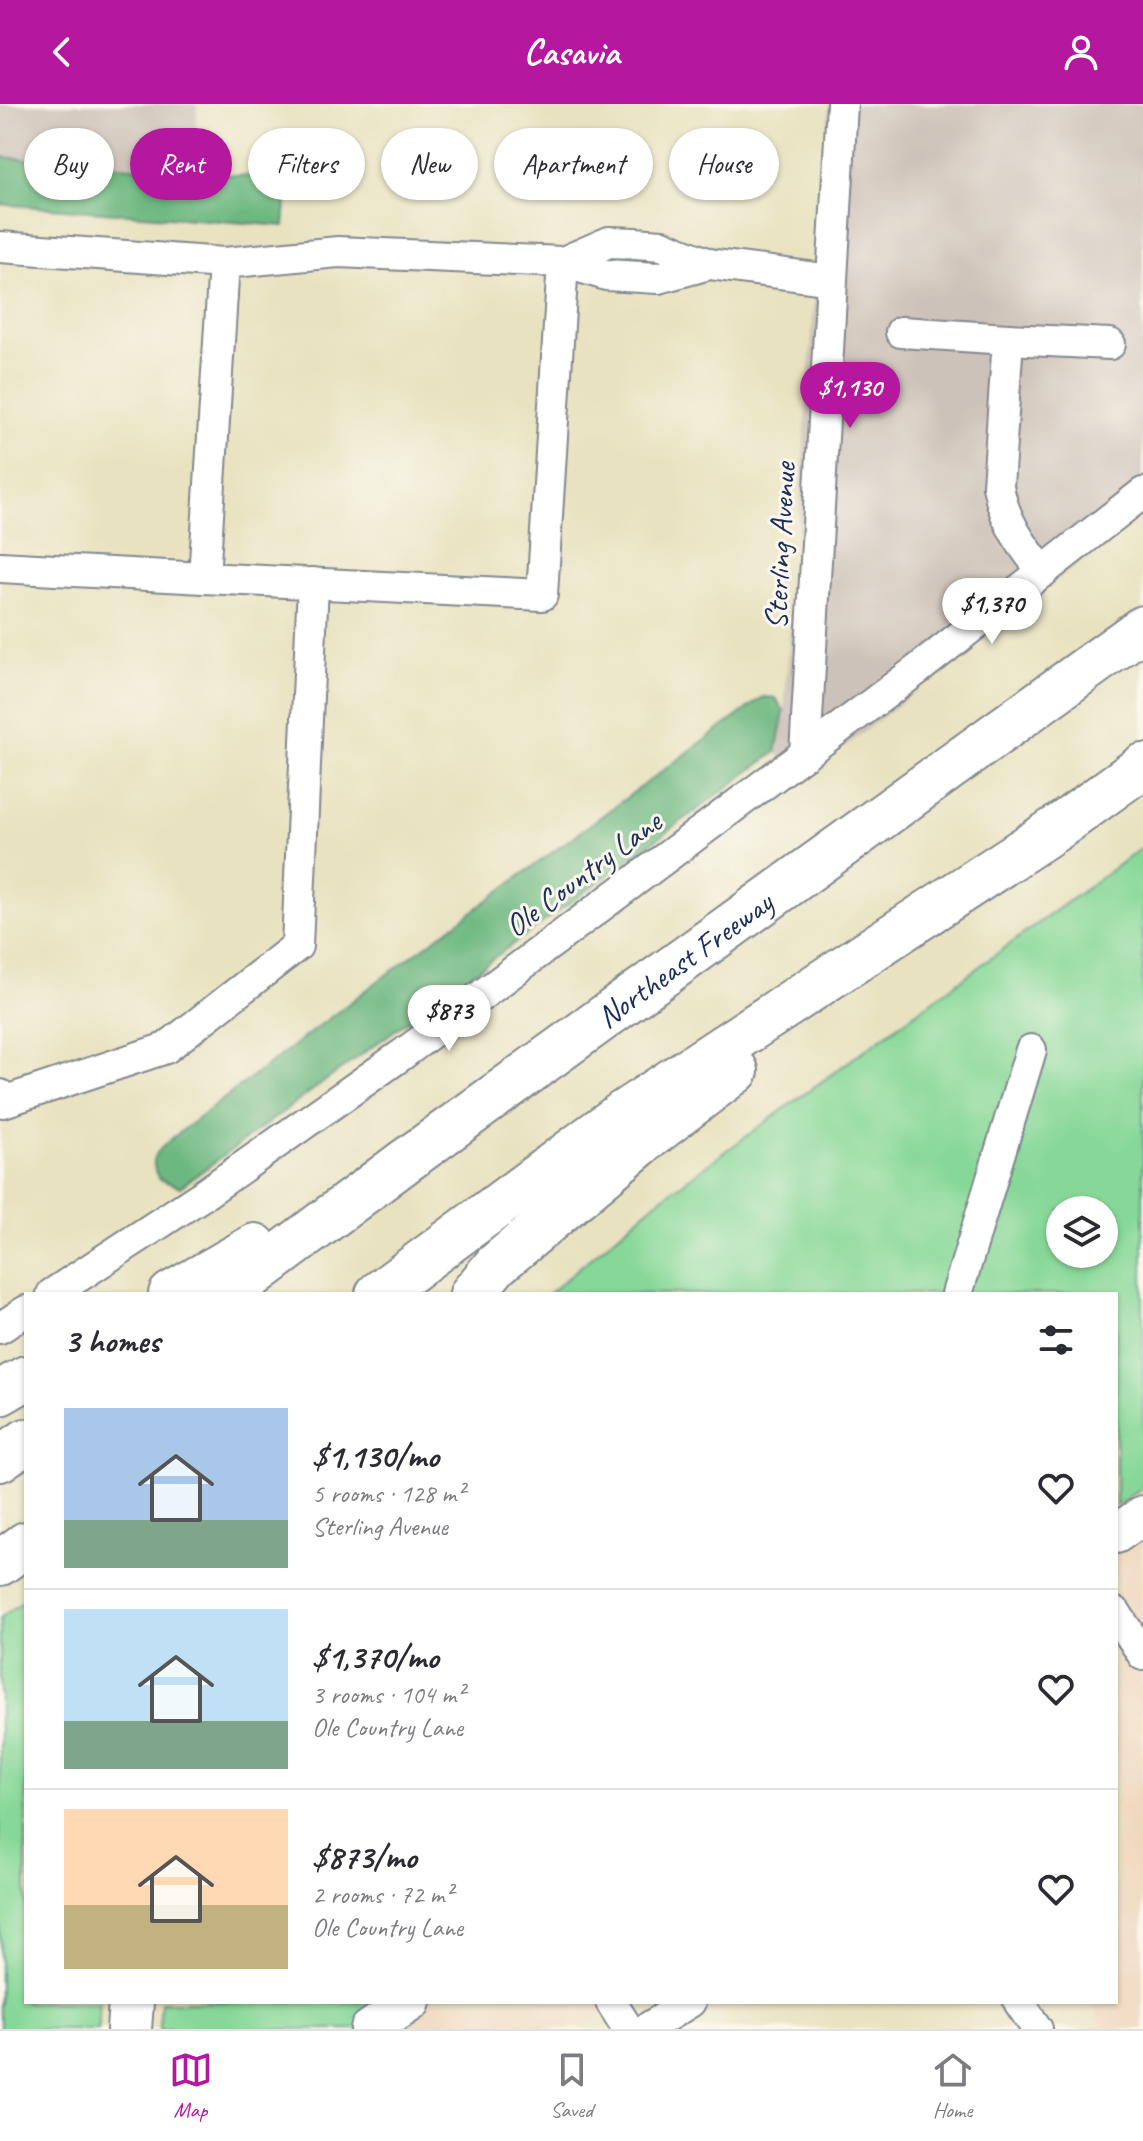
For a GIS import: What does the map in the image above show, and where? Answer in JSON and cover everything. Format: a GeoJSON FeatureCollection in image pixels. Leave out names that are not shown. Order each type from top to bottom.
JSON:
{"type":"FeatureCollection","features":[{"type":"Feature","properties":{"kind":"highway","name":"Northeast Freeway"},"geometry":{"type":"LineString","coordinates":[[231,1292],[404,1162],[1143,628]]}},
{"type":"Feature","properties":{"kind":"highway"},"geometry":{"type":"LineString","coordinates":[[474,1292],[496,1265],[644,1141],[1143,766]]}},
{"type":"Feature","properties":{"kind":"highway"},"geometry":{"type":"LineString","coordinates":[[381,1292],[623,1113],[1060,826]]}},
{"type":"Feature","properties":{"kind":"highway"},"geometry":{"type":"LineString","coordinates":[[175,1292],[404,1162]]}},
{"type":"Feature","properties":{"kind":"highway"},"geometry":{"type":"LineString","coordinates":[[0,1393],[24,1379]]}},
{"type":"Feature","properties":{"kind":"highway"},"geometry":{"type":"LineString","coordinates":[[0,1459],[24,1442]]}},
{"type":"Feature","properties":{"kind":"highway"},"geometry":{"type":"LineString","coordinates":[[0,1563],[24,1545]]}},
{"type":"Feature","properties":{"kind":"highway"},"geometry":{"type":"LineString","coordinates":[[129,2029],[131,2004]]}},
{"type":"Feature","properties":{"kind":"main road"},"geometry":{"type":"LineString","coordinates":[[1118,1533],[1143,1515]]}},
{"type":"Feature","properties":{"kind":"main road"},"geometry":{"type":"LineString","coordinates":[[370,2029],[408,2004]]}},
{"type":"Feature","properties":{"kind":"street","name":"Sterling Avenue"},"geometry":{"type":"LineString","coordinates":[[805,754],[842,104]]}},
{"type":"Feature","properties":{"kind":"street"},"geometry":{"type":"LineString","coordinates":[[0,247],[224,263],[338,252],[563,262],[606,275],[658,278],[709,264],[832,280]]}},
{"type":"Feature","properties":{"kind":"street"},"geometry":{"type":"LineString","coordinates":[[0,567],[542,595],[563,262]]}},
{"type":"Feature","properties":{"kind":"street"},"geometry":{"type":"LineString","coordinates":[[204,578],[224,263]]}},
{"type":"Feature","properties":{"kind":"street"},"geometry":{"type":"LineString","coordinates":[[901,332],[1110,344]]}},
{"type":"Feature","properties":{"kind":"street"},"geometry":{"type":"LineString","coordinates":[[1008,339],[998,486],[1002,508],[1014,535],[1043,572]]}},
{"type":"Feature","properties":{"kind":"street","name":"Ole Country Lane"},"geometry":{"type":"LineString","coordinates":[[55,1292],[203,1195],[403,1054],[917,670],[1143,493]]}},
{"type":"Feature","properties":{"kind":"street"},"geometry":{"type":"LineString","coordinates":[[0,1095],[3,1102],[166,1048],[297,946],[313,583]]}},
{"type":"Feature","properties":{"kind":"street"},"geometry":{"type":"LineString","coordinates":[[958,1292],[1031,1050]]}},
{"type":"Feature","properties":{"kind":"street"},"geometry":{"type":"LineString","coordinates":[[0,1328],[24,1312]]}},
{"type":"Feature","properties":{"kind":"street"},"geometry":{"type":"LineString","coordinates":[[1118,1616],[1143,1655]]}},
{"type":"Feature","properties":{"kind":"street"},"geometry":{"type":"LineString","coordinates":[[612,2004],[628,2029]]}},
{"type":"Feature","properties":{"kind":"street"},"geometry":{"type":"LineString","coordinates":[[646,2029],[687,2004]]}},
{"type":"Feature","properties":{"kind":"street"},"geometry":{"type":"LineString","coordinates":[[1020,2004],[1037,2029]]}},
{"type":"Feature","properties":{"kind":"shaded area"},"geometry":{"type":"Polygon","coordinates":[[[0,104],[197,104],[196,128],[130,128],[130,167],[114,166],[114,128],[24,128],[24,159],[0,157],[0,104]]]}},
{"type":"Feature","properties":{"kind":"shaded area"},"geometry":{"type":"Polygon","coordinates":[[[829,104],[1143,104],[1143,513],[800,782],[776,752],[784,712],[829,104]]]}},
{"type":"Feature","properties":{"kind":"shaded area"},"geometry":{"type":"Polygon","coordinates":[[[1143,1488],[1143,2029],[1105,2029],[1091,2004],[1118,2004],[1118,1505],[1143,1488]]]}},
{"type":"Feature","properties":{"kind":"shaded area"},"geometry":{"type":"Polygon","coordinates":[[[390,2004],[614,2004],[578,2029],[360,2029],[390,2004]]]}},
{"type":"Feature","properties":{"kind":"green space"},"geometry":{"type":"Polygon","coordinates":[[[0,157],[24,159],[24,200],[114,200],[114,166],[130,167],[130,200],[232,200],[232,175],[248,176],[248,200],[286,200],[284,226],[0,204],[0,157]]]}},
{"type":"Feature","properties":{"kind":"green space"},"geometry":{"type":"Polygon","coordinates":[[[763,697],[776,698],[784,712],[776,752],[180,1187],[159,1179],[154,1166],[155,1157],[171,1139],[382,978],[763,697]]]}},
{"type":"Feature","properties":{"kind":"green space"},"geometry":{"type":"Polygon","coordinates":[[[1143,847],[1143,1488],[1118,1505],[1118,1292],[550,1292],[659,1200],[1143,847]]]}},
{"type":"Feature","properties":{"kind":"green space"},"geometry":{"type":"Polygon","coordinates":[[[24,1600],[24,2004],[99,2004],[98,2029],[0,2029],[0,1618],[24,1600]]]}},
{"type":"Feature","properties":{"kind":"green space"},"geometry":{"type":"Polygon","coordinates":[[[161,2004],[390,2004],[360,2029],[159,2029],[161,2004]]]}}]}
